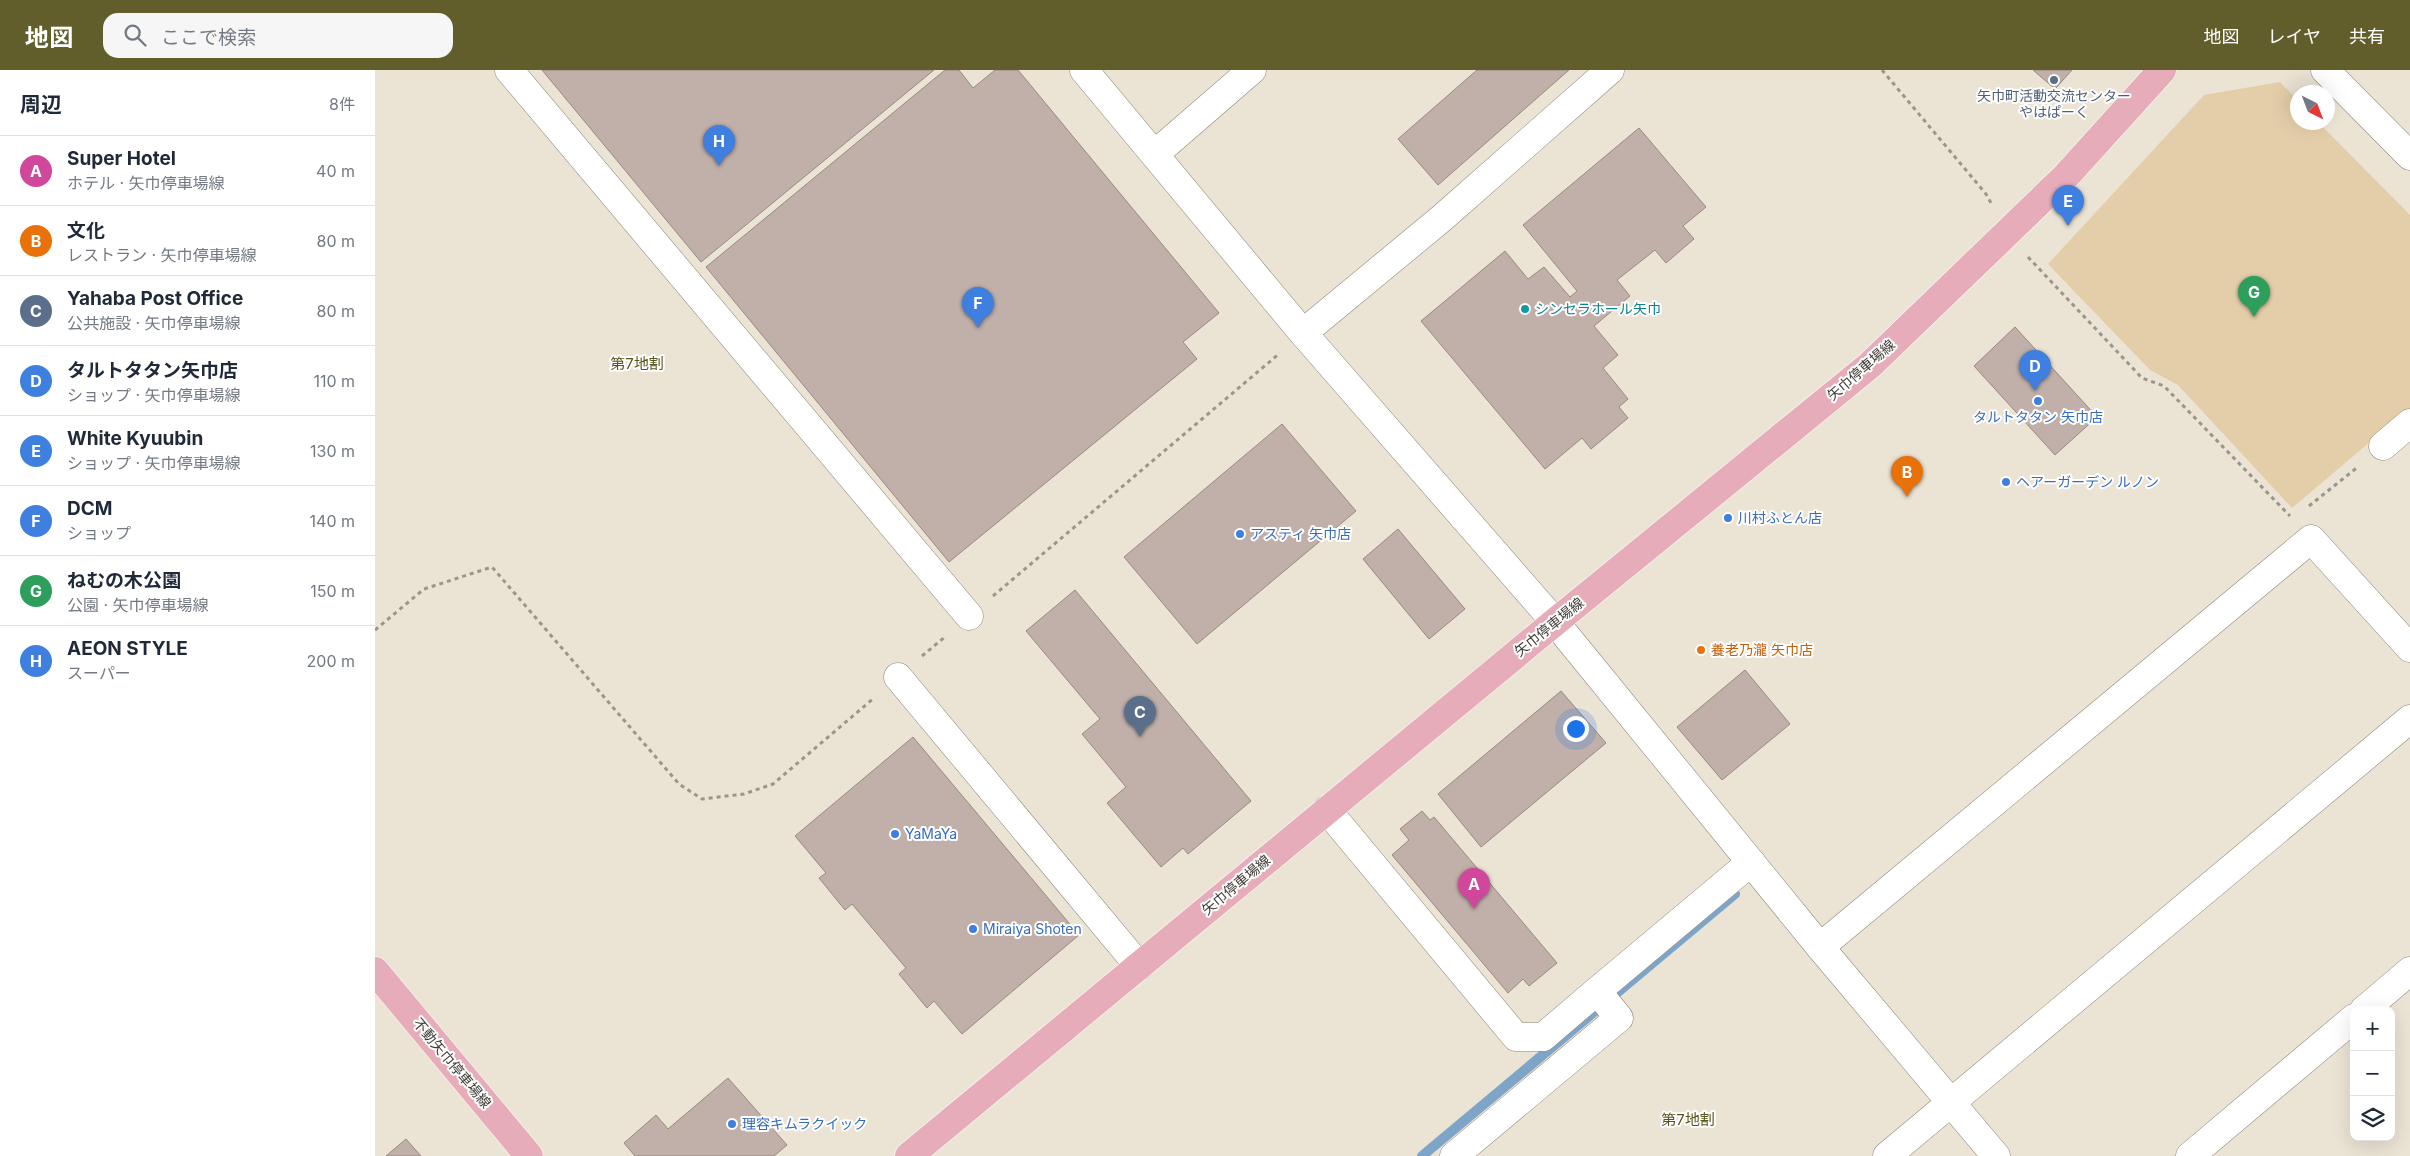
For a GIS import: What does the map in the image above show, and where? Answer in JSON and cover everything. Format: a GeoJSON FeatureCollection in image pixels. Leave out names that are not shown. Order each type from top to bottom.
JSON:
{"type":"FeatureCollection","features":[{"type":"Feature","properties":{"kind":"main road","name":"矢巾停車場線"},"geometry":{"type":"LineString","coordinates":[[909,1156],[1555,622],[1870,365],[2066,176],[2161,70]]}},
{"type":"Feature","properties":{"kind":"main road","name":"不動矢巾停車場線"},"geometry":{"type":"LineString","coordinates":[[375,971],[529,1156]]}},
{"type":"Feature","properties":{"kind":"street"},"geometry":{"type":"LineString","coordinates":[[509,70],[969,616]]}},
{"type":"Feature","properties":{"kind":"street"},"geometry":{"type":"LineString","coordinates":[[1084,70],[1303,333],[1555,622],[1820,947],[1996,1156]]}},
{"type":"Feature","properties":{"kind":"street"},"geometry":{"type":"LineString","coordinates":[[1155,154],[1252,70]]}},
{"type":"Feature","properties":{"kind":"street"},"geometry":{"type":"LineString","coordinates":[[1303,333],[1442,218],[1610,70]]}},
{"type":"Feature","properties":{"kind":"street"},"geometry":{"type":"LineString","coordinates":[[2325,70],[2410,156]]}},
{"type":"Feature","properties":{"kind":"street"},"geometry":{"type":"LineString","coordinates":[[2383,446],[2410,423]]}},
{"type":"Feature","properties":{"kind":"street"},"geometry":{"type":"LineString","coordinates":[[1820,947],[2302,529],[2410,648]]}},
{"type":"Feature","properties":{"kind":"street"},"geometry":{"type":"LineString","coordinates":[[898,677],[1139,966]]}},
{"type":"Feature","properties":{"kind":"street"},"geometry":{"type":"LineString","coordinates":[[1887,1156],[2410,719]]}},
{"type":"Feature","properties":{"kind":"street"},"geometry":{"type":"LineString","coordinates":[[1327,810],[1516,1037],[1543,1037],[1604,999],[1751,862]]}},
{"type":"Feature","properties":{"kind":"street"},"geometry":{"type":"LineString","coordinates":[[2369,1006],[2410,971]]}},
{"type":"Feature","properties":{"kind":"street"},"geometry":{"type":"LineString","coordinates":[[1454,1156],[1619,1018],[1604,999]]}},
{"type":"Feature","properties":{"kind":"street"},"geometry":{"type":"LineString","coordinates":[[2190,1156],[2350,1021]]}},
{"type":"Feature","properties":{"kind":"path"},"geometry":{"type":"LineString","coordinates":[[1882,70],[1985,194],[2006,234],[2142,378],[2165,386],[2302,529],[2383,446]]}},
{"type":"Feature","properties":{"kind":"path"},"geometry":{"type":"LineString","coordinates":[[375,630],[424,588],[492,567],[679,784],[702,798],[744,794],[773,784],[1303,333]]}},
{"type":"Feature","properties":{"kind":"shaded area"},"geometry":{"type":"Polygon","coordinates":[[[2280,82],[2290,93],[2290,130],[2326,130],[2410,215],[2410,408],[2292,508],[2178,385],[2150,370],[2048,264],[2204,95],[2280,82]]]}},
{"type":"Feature","properties":{"kind":"building"},"geometry":{"type":"Polygon","coordinates":[[[542,70],[934,70],[701,262],[542,70]]]}},
{"type":"Feature","properties":{"kind":"building"},"geometry":{"type":"Polygon","coordinates":[[[945,70],[959,70],[973,88],[995,70],[1018,70],[1219,313],[1183,342],[1197,359],[949,562],[706,267],[945,70]]]}},
{"type":"Feature","properties":{"kind":"building"},"geometry":{"type":"Polygon","coordinates":[[[1477,70],[1569,70],[1438,185],[1398,139],[1477,70]]]}},
{"type":"Feature","properties":{"kind":"building","name":"矢巾町活動交流センター やはぱーく"},"geometry":{"type":"Polygon","coordinates":[[[2033,70],[2072,70],[2055,89],[2033,70]]]}},
{"type":"Feature","properties":{"kind":"building","name":"シンセラホール矢巾"},"geometry":{"type":"Polygon","coordinates":[[[1639,128],[1706,207],[1683,226],[1694,239],[1666,263],[1655,250],[1617,280],[1630,296],[1594,326],[1618,355],[1603,368],[1628,399],[1619,407],[1628,418],[1591,449],[1582,438],[1545,469],[1421,321],[1505,251],[1528,279],[1544,267],[1570,297],[1577,291],[1523,225],[1639,128]]]}},
{"type":"Feature","properties":{"kind":"building"},"geometry":{"type":"Polygon","coordinates":[[[2015,327],[2097,417],[2055,455],[1974,366],[2015,327]]]}},
{"type":"Feature","properties":{"kind":"building","name":"アスティ 矢巾店"},"geometry":{"type":"Polygon","coordinates":[[[1282,424],[1356,511],[1197,644],[1124,557],[1282,424]]]}},
{"type":"Feature","properties":{"kind":"building"},"geometry":{"type":"Polygon","coordinates":[[[1398,529],[1465,609],[1429,639],[1363,559],[1398,529]]]}},
{"type":"Feature","properties":{"kind":"building"},"geometry":{"type":"Polygon","coordinates":[[[1075,590],[1251,801],[1188,854],[1183,848],[1161,867],[1107,803],[1126,787],[1082,734],[1100,719],[1026,631],[1075,590]]]}},
{"type":"Feature","properties":{"kind":"building"},"geometry":{"type":"Polygon","coordinates":[[[1745,670],[1790,724],[1722,780],[1677,727],[1745,670]]]}},
{"type":"Feature","properties":{"kind":"building"},"geometry":{"type":"Polygon","coordinates":[[[1561,691],[1606,743],[1481,847],[1438,794],[1561,691]]]}},
{"type":"Feature","properties":{"kind":"building"},"geometry":{"type":"Polygon","coordinates":[[[913,737],[1079,935],[962,1034],[934,1001],[927,1008],[899,974],[906,968],[852,904],[845,910],[819,878],[826,873],[795,836],[913,737]]]}},
{"type":"Feature","properties":{"kind":"building"},"geometry":{"type":"Polygon","coordinates":[[[1422,811],[1430,820],[1434,817],[1557,963],[1529,986],[1523,979],[1508,993],[1392,855],[1409,840],[1400,829],[1422,811]]]}},
{"type":"Feature","properties":{"kind":"building"},"geometry":{"type":"Polygon","coordinates":[[[728,1078],[787,1145],[774,1156],[635,1156],[624,1143],[656,1115],[668,1129],[728,1078]]]}},
{"type":"Feature","properties":{"kind":"building"},"geometry":{"type":"Polygon","coordinates":[[[406,1139],[421,1156],[386,1156],[406,1139]]]}},
{"type":"Feature","properties":{"kind":"waterway"},"geometry":{"type":"LineString","coordinates":[[1422,1156],[1735,894]]}},
{"type":"Feature","properties":{"kind":"place","name":"矢巾町活動交流センター やはぱーく"},"geometry":{"type":"Point","coordinates":[2054,80]}},
{"type":"Feature","properties":{"kind":"place","name":"AEON STYLE"},"geometry":{"type":"Point","coordinates":[719,166]}},
{"type":"Feature","properties":{"kind":"place","name":"White Kyuubin"},"geometry":{"type":"Point","coordinates":[2068,226]}},
{"type":"Feature","properties":{"kind":"place","name":"シンセラホール矢巾"},"geometry":{"type":"Point","coordinates":[1525,309]}},
{"type":"Feature","properties":{"kind":"place","name":"ねむの木公園"},"geometry":{"type":"Point","coordinates":[2254,317]}},
{"type":"Feature","properties":{"kind":"place","name":"DCM"},"geometry":{"type":"Point","coordinates":[978,328]}},
{"type":"Feature","properties":{"kind":"place","name":"タルトタタン矢巾店"},"geometry":{"type":"Point","coordinates":[2035,391]}},
{"type":"Feature","properties":{"kind":"place","name":"タルトタタン 矢巾店"},"geometry":{"type":"Point","coordinates":[2038,401]}},
{"type":"Feature","properties":{"kind":"place","name":"ヘアーガーデン ルノン"},"geometry":{"type":"Point","coordinates":[2006,482]}},
{"type":"Feature","properties":{"kind":"place","name":"文化"},"geometry":{"type":"Point","coordinates":[1907,497]}},
{"type":"Feature","properties":{"kind":"place","name":"川村ふとん店"},"geometry":{"type":"Point","coordinates":[1728,518]}},
{"type":"Feature","properties":{"kind":"place","name":"アスティ 矢巾店"},"geometry":{"type":"Point","coordinates":[1240,534]}},
{"type":"Feature","properties":{"kind":"place","name":"養老乃瀧 矢巾店"},"geometry":{"type":"Point","coordinates":[1701,650]}},
{"type":"Feature","properties":{"kind":"place","name":"Yahaba Post Office"},"geometry":{"type":"Point","coordinates":[1140,737]}},
{"type":"Feature","properties":{"kind":"place","name":"YaMaYa"},"geometry":{"type":"Point","coordinates":[895,834]}},
{"type":"Feature","properties":{"kind":"place","name":"Super Hotel"},"geometry":{"type":"Point","coordinates":[1474,909]}},
{"type":"Feature","properties":{"kind":"place","name":"Miraiya Shoten"},"geometry":{"type":"Point","coordinates":[973,929]}},
{"type":"Feature","properties":{"kind":"place","name":"理容キムラクイック"},"geometry":{"type":"Point","coordinates":[732,1124]}},
{"type":"Feature","properties":{"kind":"district","name":"第7地割"},"geometry":{"type":"Point","coordinates":[637,364]}},
{"type":"Feature","properties":{"kind":"district","name":"第7地割"},"geometry":{"type":"Point","coordinates":[1688,1120]}}]}
